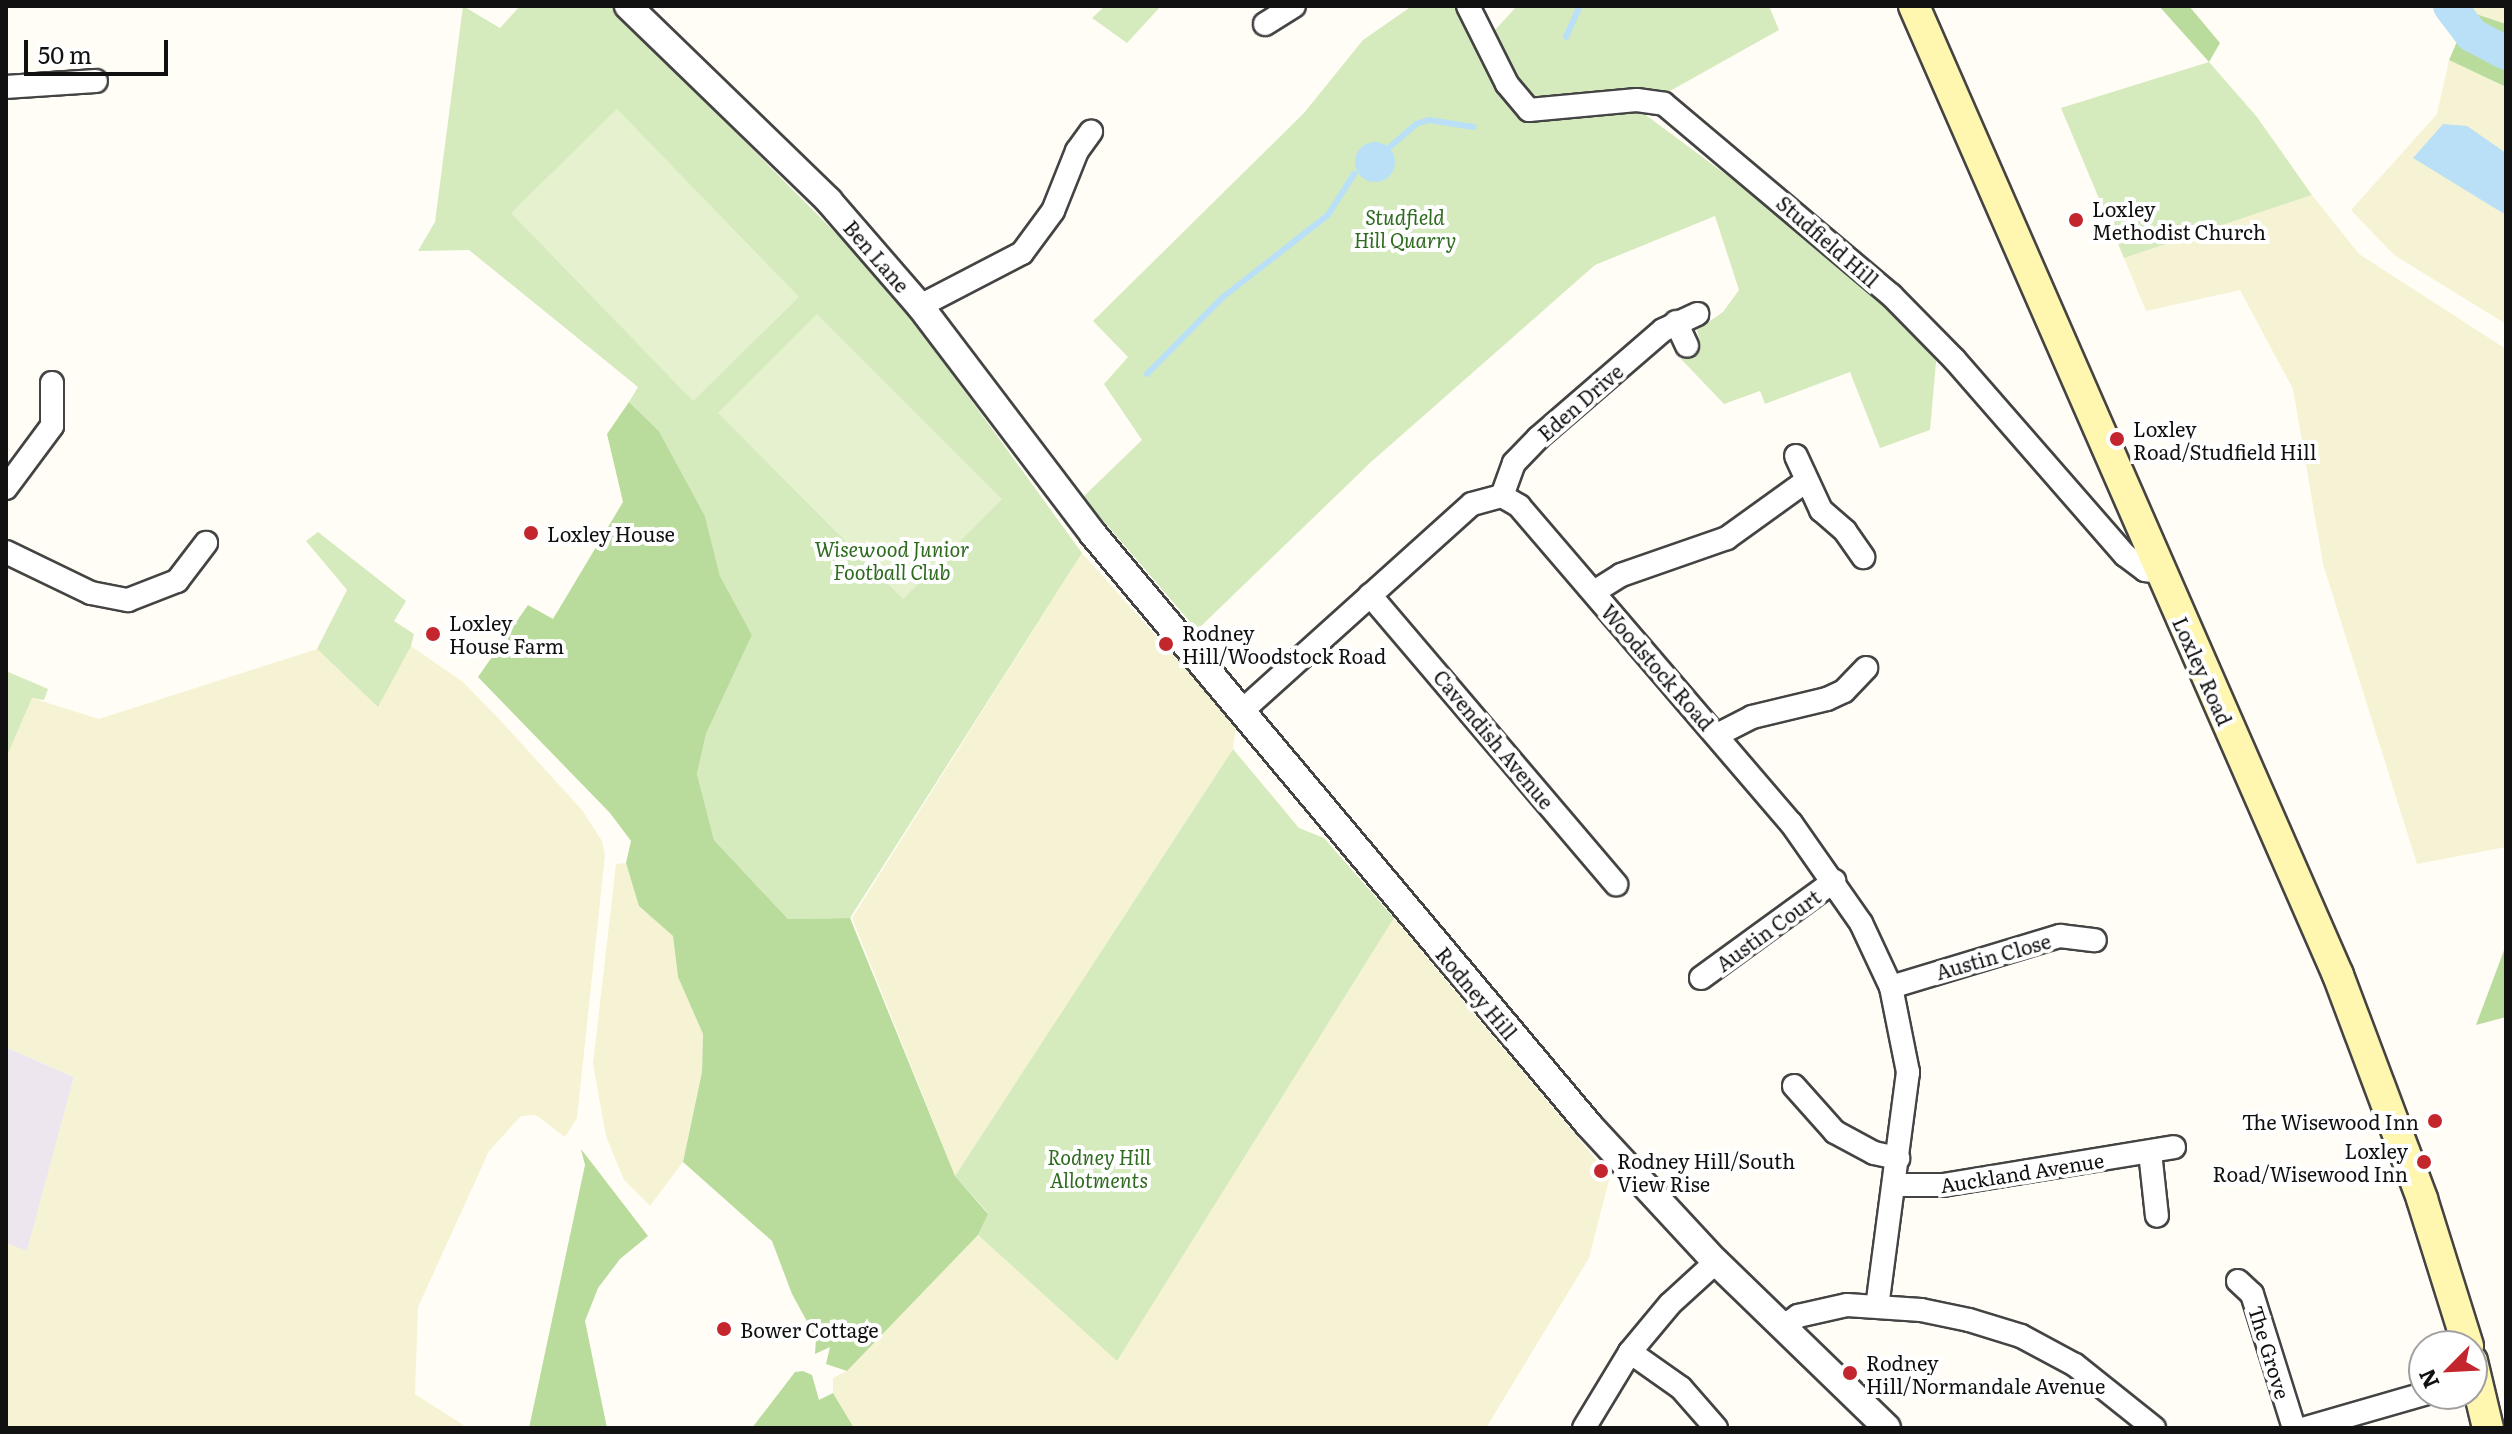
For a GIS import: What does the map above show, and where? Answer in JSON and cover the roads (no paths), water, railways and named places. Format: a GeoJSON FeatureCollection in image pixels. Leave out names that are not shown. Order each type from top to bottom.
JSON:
{"type":"FeatureCollection","features":[{"type":"Feature","properties":{"kind":"main road","name":"Loxley Road"},"geometry":{"type":"LineString","coordinates":[[1914,6],[2159,572],[2338,975],[2427,1213],[2463,1330]]}},
{"type":"Feature","properties":{"kind":"street","name":"Ben Lane"},"geometry":{"type":"LineString","coordinates":[[628,6],[829,201],[920,306],[1093,534]]}},
{"type":"Feature","properties":{"kind":"street"},"geometry":{"type":"LineString","coordinates":[[1265,24],[1294,6]]}},
{"type":"Feature","properties":{"kind":"street","name":"Studfield Hill"},"geometry":{"type":"LineString","coordinates":[[1468,6],[1507,84],[1529,110],[1637,100],[1664,104],[1891,295],[1954,359],[2125,555],[2145,570],[2159,572]]}},
{"type":"Feature","properties":{"kind":"street"},"geometry":{"type":"LineString","coordinates":[[6,87],[96,81]]}},
{"type":"Feature","properties":{"kind":"street"},"geometry":{"type":"LineString","coordinates":[[920,306],[1022,253],[1053,211],[1077,151],[1091,132]]}},
{"type":"Feature","properties":{"kind":"street","name":"Eden Drive"},"geometry":{"type":"LineString","coordinates":[[1502,496],[1514,463],[1538,438],[1687,318],[1687,346]]}},
{"type":"Feature","properties":{"kind":"street"},"geometry":{"type":"LineString","coordinates":[[6,488],[52,426],[52,383]]}},
{"type":"Feature","properties":{"kind":"street"},"geometry":{"type":"LineString","coordinates":[[1796,456],[1821,510],[1845,531],[1863,557]]}},
{"type":"Feature","properties":{"kind":"street"},"geometry":{"type":"LineString","coordinates":[[1594,592],[1621,575],[1727,538],[1806,481]]}},
{"type":"Feature","properties":{"kind":"street"},"geometry":{"type":"LineString","coordinates":[[1243,710],[1472,504],[1502,496]]}},
{"type":"Feature","properties":{"kind":"street","name":"Woodstock Road"},"geometry":{"type":"LineString","coordinates":[[1502,496],[1519,506],[1594,592],[1717,735],[1834,881],[1891,987],[1908,1072],[1877,1306]]}},
{"type":"Feature","properties":{"kind":"street","name":"Rodney Hill"},"geometry":{"type":"LineString","coordinates":[[1093,534],[1588,1124],[1716,1262],[1887,1428]]}},
{"type":"Feature","properties":{"kind":"street"},"geometry":{"type":"LineString","coordinates":[[6,552],[91,593],[128,600],[177,581],[206,543]]}},
{"type":"Feature","properties":{"kind":"street","name":"Cavendish Avenue"},"geometry":{"type":"LineString","coordinates":[[1370,595],[1616,884]]}},
{"type":"Feature","properties":{"kind":"street"},"geometry":{"type":"LineString","coordinates":[[1717,735],[1752,717],[1827,699],[1844,691],[1866,668]]}},
{"type":"Feature","properties":{"kind":"street","name":"Austin Court"},"geometry":{"type":"LineString","coordinates":[[1701,978],[1834,881]]}},
{"type":"Feature","properties":{"kind":"street","name":"Austin Close"},"geometry":{"type":"LineString","coordinates":[[1891,987],[2060,936],[2095,940]]}},
{"type":"Feature","properties":{"kind":"street"},"geometry":{"type":"LineString","coordinates":[[1794,1086],[1835,1132],[1874,1153],[1898,1158]]}},
{"type":"Feature","properties":{"kind":"street","name":"Auckland Avenue"},"geometry":{"type":"LineString","coordinates":[[1894,1185],[1943,1185],[2174,1147]]}},
{"type":"Feature","properties":{"kind":"street"},"geometry":{"type":"LineString","coordinates":[[2150,1152],[2157,1216]]}},
{"type":"Feature","properties":{"kind":"street"},"geometry":{"type":"LineString","coordinates":[[1584,1428],[1630,1352],[1670,1304],[1716,1262]]}},
{"type":"Feature","properties":{"kind":"street","name":"The Grove"},"geometry":{"type":"LineString","coordinates":[[2238,1281],[2252,1294],[2294,1428]]}},
{"type":"Feature","properties":{"kind":"street"},"geometry":{"type":"LineString","coordinates":[[1783,1327],[1798,1316],[1831,1307],[1877,1306],[1969,1320],[2021,1336],[2075,1365],[2154,1428]]}},
{"type":"Feature","properties":{"kind":"street"},"geometry":{"type":"LineString","coordinates":[[1630,1352],[1681,1388],[1716,1428]]}},
{"type":"Feature","properties":{"kind":"street"},"geometry":{"type":"LineString","coordinates":[[2306,1428],[2408,1399]]}},
{"type":"Feature","properties":{"kind":"water"},"geometry":{"type":"Polygon","coordinates":[[[2443,124],[2467,126],[2506,153],[2506,215],[2413,158],[2443,124]]]}},
{"type":"Feature","properties":{"kind":"water"},"geometry":{"type":"Polygon","coordinates":[[[1375,142],[1389,148],[1395,162],[1389,176],[1375,182],[1361,176],[1355,162],[1361,148],[1375,142]]]}},
{"type":"Feature","properties":{"kind":"waterway"},"geometry":{"type":"LineString","coordinates":[[1566,37],[1580,6]]}},
{"type":"Feature","properties":{"kind":"waterway"},"geometry":{"type":"LineString","coordinates":[[2450,6],[2472,35],[2506,53]]}},
{"type":"Feature","properties":{"kind":"waterway"},"geometry":{"type":"LineString","coordinates":[[1391,146],[1416,124],[1429,120],[1473,127]]}},
{"type":"Feature","properties":{"kind":"waterway"},"geometry":{"type":"LineString","coordinates":[[1147,374],[1223,297],[1328,215],[1354,174]]}},
{"type":"Feature","properties":{"kind":"place","name":"Loxley Methodist Church"},"geometry":{"type":"Point","coordinates":[2076,220]}},
{"type":"Feature","properties":{"kind":"place","name":"Loxley Road/Studfield Hill"},"geometry":{"type":"Point","coordinates":[2117,439]}},
{"type":"Feature","properties":{"kind":"place","name":"Loxley House"},"geometry":{"type":"Point","coordinates":[531,533]}},
{"type":"Feature","properties":{"kind":"place","name":"Loxley House Farm"},"geometry":{"type":"Point","coordinates":[433,634]}},
{"type":"Feature","properties":{"kind":"place","name":"Rodney Hill/Woodstock Road"},"geometry":{"type":"Point","coordinates":[1166,644]}},
{"type":"Feature","properties":{"kind":"place","name":"The Wisewood Inn"},"geometry":{"type":"Point","coordinates":[2435,1121]}},
{"type":"Feature","properties":{"kind":"place","name":"Loxley Road/Wisewood Inn"},"geometry":{"type":"Point","coordinates":[2424,1162]}},
{"type":"Feature","properties":{"kind":"place","name":"Rodney Hill/South View Rise"},"geometry":{"type":"Point","coordinates":[1601,1171]}},
{"type":"Feature","properties":{"kind":"place","name":"Bower Cottage"},"geometry":{"type":"Point","coordinates":[724,1329]}},
{"type":"Feature","properties":{"kind":"place","name":"Rodney Hill/Normandale Avenue"},"geometry":{"type":"Point","coordinates":[1850,1373]}},
{"type":"Feature","properties":{"kind":"park label","name":"Studfield Hill Quarry"},"geometry":{"type":"Point","coordinates":[1405,228]}},
{"type":"Feature","properties":{"kind":"park label","name":"Wisewood Junior Football Club"},"geometry":{"type":"Point","coordinates":[892,560]}},
{"type":"Feature","properties":{"kind":"park label","name":"Rodney Hill Allotments"},"geometry":{"type":"Point","coordinates":[1099,1168]}}]}
